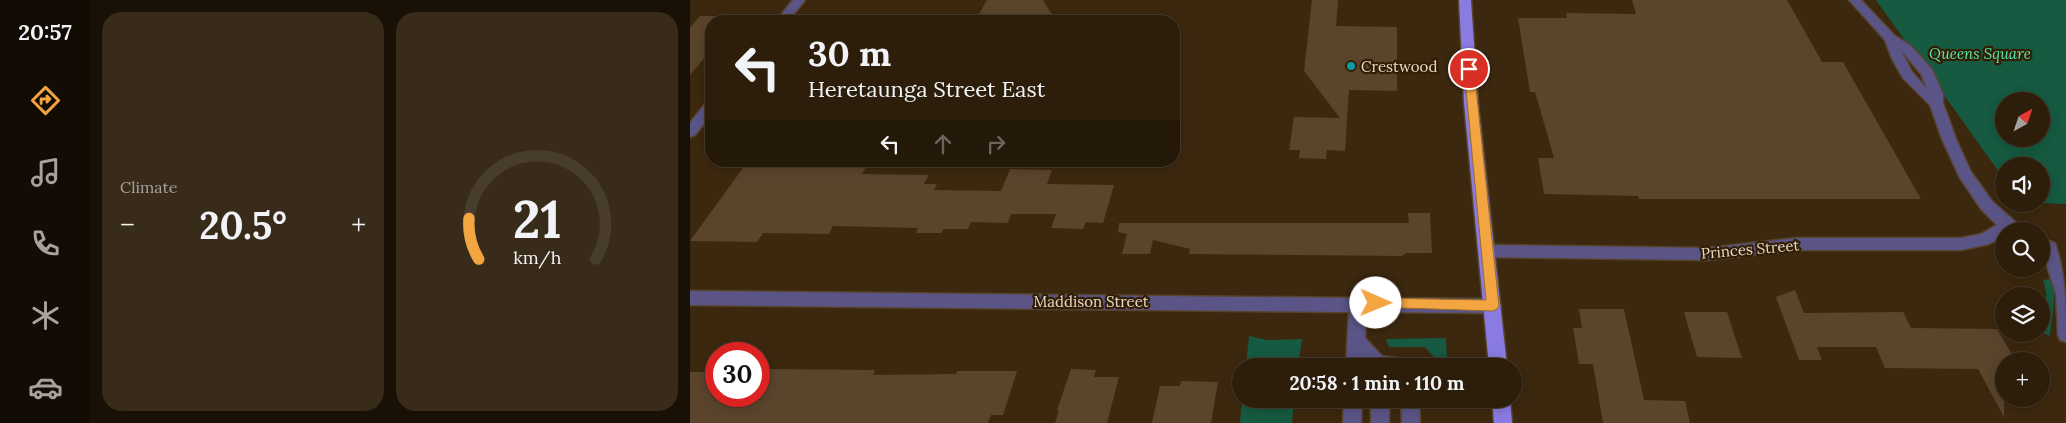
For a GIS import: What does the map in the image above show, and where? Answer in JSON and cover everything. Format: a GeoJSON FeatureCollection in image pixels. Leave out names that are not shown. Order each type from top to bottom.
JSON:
{"type":"FeatureCollection","features":[{"type":"Feature","properties":{"kind":"main road"},"geometry":{"type":"LineString","coordinates":[[1464,0],[1472,103],[1497,358]]}},
{"type":"Feature","properties":{"kind":"main road"},"geometry":{"type":"LineString","coordinates":[[1502,408],[1503,423]]}},
{"type":"Feature","properties":{"kind":"street"},"geometry":{"type":"LineString","coordinates":[[787,15],[799,0]]}},
{"type":"Feature","properties":{"kind":"street"},"geometry":{"type":"LineString","coordinates":[[1855,0],[1891,38],[1906,48],[1927,72],[1936,94],[1936,103],[1961,168],[1988,206],[2005,222]]}},
{"type":"Feature","properties":{"kind":"street"},"geometry":{"type":"LineString","coordinates":[[1891,38],[1901,69],[1907,77],[1936,103]]}},
{"type":"Feature","properties":{"kind":"street"},"geometry":{"type":"LineString","coordinates":[[690,132],[705,113]]}},
{"type":"Feature","properties":{"kind":"street","name":"Princes Street"},"geometry":{"type":"LineString","coordinates":[[1487,251],[1707,254],[1797,244],[1961,244],[1995,236]]}},
{"type":"Feature","properties":{"kind":"street"},"geometry":{"type":"LineString","coordinates":[[2050,246],[2066,250]]}},
{"type":"Feature","properties":{"kind":"street"},"geometry":{"type":"LineString","coordinates":[[2050,258],[2064,294],[2066,335]]}},
{"type":"Feature","properties":{"kind":"street","name":"Maddison Street"},"geometry":{"type":"LineString","coordinates":[[690,298],[1358,303],[1493,306]]}},
{"type":"Feature","properties":{"kind":"street"},"geometry":{"type":"LineString","coordinates":[[1355,358],[1358,303]]}},
{"type":"Feature","properties":{"kind":"street"},"geometry":{"type":"LineString","coordinates":[[1356,340],[1373,358]]}},
{"type":"Feature","properties":{"kind":"street"},"geometry":{"type":"LineString","coordinates":[[1352,423],[1353,408]]}},
{"type":"Feature","properties":{"kind":"street"},"geometry":{"type":"LineString","coordinates":[[1380,408],[1380,423]]}},
{"type":"Feature","properties":{"kind":"street"},"geometry":{"type":"LineString","coordinates":[[1410,408],[1411,423]]}},
{"type":"Feature","properties":{"kind":"green space","name":"Queens Square"},"geometry":{"type":"Polygon","coordinates":[[[1876,0],[2066,0],[2066,204],[2050,203],[2050,157],[1995,157],[1995,166],[1876,0]]]}},
{"type":"Feature","properties":{"kind":"green space"},"geometry":{"type":"Polygon","coordinates":[[[2050,279],[2054,290],[2050,336],[2050,287],[2045,287],[2043,280],[2050,279]]]}},
{"type":"Feature","properties":{"kind":"green space"},"geometry":{"type":"Polygon","coordinates":[[[1249,336],[1267,340],[1302,339],[1299,358],[1247,358],[1249,336]]]}},
{"type":"Feature","properties":{"kind":"green space"},"geometry":{"type":"Polygon","coordinates":[[[1446,338],[1447,358],[1434,358],[1425,347],[1389,347],[1386,339],[1446,338]]]}},
{"type":"Feature","properties":{"kind":"green space"},"geometry":{"type":"Polygon","coordinates":[[[1241,408],[1293,408],[1292,423],[1240,423],[1241,408]]]}},
{"type":"Feature","properties":{"kind":"building"},"geometry":{"type":"Polygon","coordinates":[[[987,0],[1043,0],[1052,15],[978,15],[987,0]]]}},
{"type":"Feature","properties":{"kind":"building"},"geometry":{"type":"Polygon","coordinates":[[[1312,0],[1338,0],[1336,26],[1397,27],[1397,91],[1349,90],[1345,151],[1327,150],[1326,159],[1299,158],[1300,150],[1289,150],[1294,117],[1340,118],[1304,71],[1312,0]]]}},
{"type":"Feature","properties":{"kind":"building"},"geometry":{"type":"Polygon","coordinates":[[[1632,0],[1787,0],[1822,62],[1843,62],[1921,199],[1639,199],[1638,196],[1544,194],[1538,158],[1554,158],[1535,92],[1530,92],[1518,18],[1567,18],[1566,13],[1636,14],[1632,0]]]}},
{"type":"Feature","properties":{"kind":"building"},"geometry":{"type":"Polygon","coordinates":[[[700,16],[705,16],[705,57],[690,75],[690,28],[700,16]]]}},
{"type":"Feature","properties":{"kind":"building"},"geometry":{"type":"Polygon","coordinates":[[[744,167],[866,167],[862,174],[929,175],[924,184],[937,184],[934,190],[1001,191],[1010,169],[1052,170],[1047,184],[1114,185],[1103,223],[1086,222],[1083,229],[1051,228],[1056,214],[1011,214],[1008,223],[971,222],[968,229],[944,229],[941,233],[916,233],[918,228],[833,226],[829,234],[763,233],[757,242],[690,241],[744,167]]]}},
{"type":"Feature","properties":{"kind":"building"},"geometry":{"type":"Polygon","coordinates":[[[1408,213],[1430,213],[1432,253],[1406,253],[1402,256],[1189,254],[1190,249],[1153,240],[1150,254],[1122,254],[1127,234],[1118,232],[1119,223],[1409,223],[1408,213]]]}},
{"type":"Feature","properties":{"kind":"building"},"geometry":{"type":"Polygon","coordinates":[[[1795,290],[1804,313],[1903,312],[1911,328],[1995,329],[1995,342],[2005,342],[2011,352],[1995,352],[1995,400],[1978,369],[1885,368],[1876,347],[1817,347],[1822,360],[1799,360],[1776,297],[1795,290]]]}},
{"type":"Feature","properties":{"kind":"building"},"geometry":{"type":"Polygon","coordinates":[[[1579,309],[1624,309],[1644,400],[1685,401],[1690,423],[1603,423],[1593,364],[1579,364],[1573,328],[1582,328],[1579,309]]]}},
{"type":"Feature","properties":{"kind":"building"},"geometry":{"type":"Polygon","coordinates":[[[1684,312],[1727,312],[1742,358],[1697,357],[1684,312]]]}},
{"type":"Feature","properties":{"kind":"building"},"geometry":{"type":"Polygon","coordinates":[[[770,369],[875,370],[873,375],[956,374],[957,371],[1017,371],[1003,415],[991,415],[988,423],[690,423],[690,372],[705,372],[705,407],[770,407],[770,369]]]}},
{"type":"Feature","properties":{"kind":"building"},"geometry":{"type":"Polygon","coordinates":[[[1071,369],[1096,370],[1094,377],[1119,377],[1107,423],[1055,423],[1059,410],[1057,410],[1071,369]]]}},
{"type":"Feature","properties":{"kind":"building"},"geometry":{"type":"Polygon","coordinates":[[[1181,381],[1218,382],[1211,423],[1152,423],[1160,386],[1180,386],[1181,381]]]}},
{"type":"Feature","properties":{"kind":"building"},"geometry":{"type":"Polygon","coordinates":[[[1999,407],[2004,407],[2004,417],[1999,407]]]}},
{"type":"Feature","properties":{"kind":"place","name":"Crestwood"},"geometry":{"type":"Point","coordinates":[1351,66]}},
{"type":"Feature","properties":{"kind":"route"},"geometry":{"type":"LineString","coordinates":[[1376,303],[1493,306],[1469,69]]}}]}
